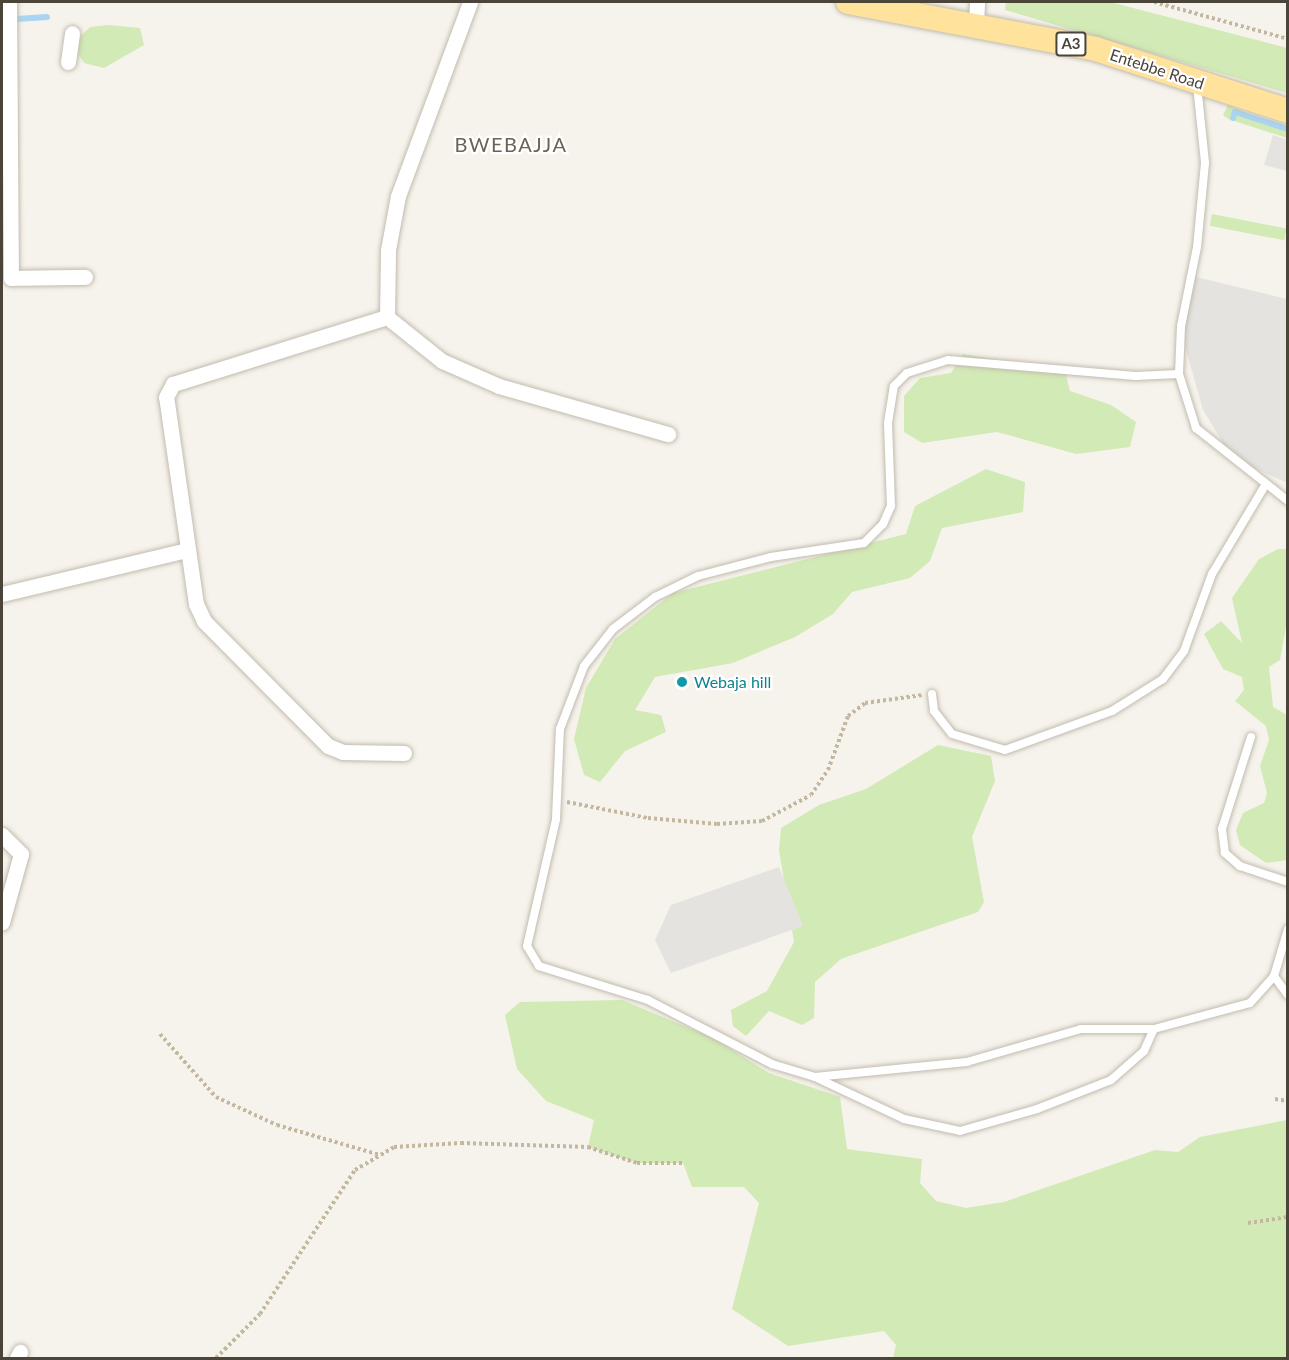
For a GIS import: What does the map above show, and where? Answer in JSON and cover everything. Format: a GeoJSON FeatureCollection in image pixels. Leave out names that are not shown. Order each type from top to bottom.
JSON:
{"type":"FeatureCollection","features":[{"type":"Feature","properties":{"kind":"main road","name":"Entebbe Road"},"geometry":{"type":"LineString","coordinates":[[848,2],[976,12],[1287,111]]}},
{"type":"Feature","properties":{"kind":"street"},"geometry":{"type":"LineString","coordinates":[[9,2],[6,278],[85,277]]}},
{"type":"Feature","properties":{"kind":"street"},"geometry":{"type":"LineString","coordinates":[[387,316],[388,250],[400,187],[470,2]]}},
{"type":"Feature","properties":{"kind":"street"},"geometry":{"type":"LineString","coordinates":[[68,62],[72,33]]}},
{"type":"Feature","properties":{"kind":"street"},"geometry":{"type":"LineString","coordinates":[[387,316],[442,361],[500,386],[668,434]]}},
{"type":"Feature","properties":{"kind":"street"},"geometry":{"type":"LineString","coordinates":[[387,316],[168,390],[187,550],[196,604],[204,621],[315,736],[343,752],[404,753]]}},
{"type":"Feature","properties":{"kind":"street"},"geometry":{"type":"LineString","coordinates":[[2,594],[187,550]]}},
{"type":"Feature","properties":{"kind":"street"},"geometry":{"type":"LineString","coordinates":[[2,835],[21,854],[2,922]]}},
{"type":"Feature","properties":{"kind":"lane"},"geometry":{"type":"LineString","coordinates":[[1196,81],[1205,163],[1197,247],[1180,326],[1179,374],[1196,428],[1264,487],[1287,501]]}},
{"type":"Feature","properties":{"kind":"lane"},"geometry":{"type":"LineString","coordinates":[[1154,1029],[1144,1051],[1111,1080],[960,1131],[904,1119],[815,1077],[772,1064],[648,1000],[539,966],[527,946],[557,800],[560,729],[584,666],[613,629],[655,597],[698,576],[771,556],[864,543],[883,524],[891,506],[888,423],[894,386],[907,373],[948,360],[1135,376],[1179,374]]}},
{"type":"Feature","properties":{"kind":"lane"},"geometry":{"type":"LineString","coordinates":[[932,694],[934,711],[952,734],[1005,750],[1113,711],[1163,679],[1184,651],[1212,574],[1264,487]]}},
{"type":"Feature","properties":{"kind":"lane"},"geometry":{"type":"LineString","coordinates":[[1251,737],[1222,829],[1225,853],[1240,866],[1287,882]]}},
{"type":"Feature","properties":{"kind":"lane"},"geometry":{"type":"LineString","coordinates":[[815,1077],[967,1062],[1081,1029],[1154,1029],[1250,1003],[1274,976],[1287,929]]}},
{"type":"Feature","properties":{"kind":"lane"},"geometry":{"type":"LineString","coordinates":[[1274,976],[1287,995]]}},
{"type":"Feature","properties":{"kind":"path"},"geometry":{"type":"LineString","coordinates":[[1154,2],[1287,39]]}},
{"type":"Feature","properties":{"kind":"path"},"geometry":{"type":"LineString","coordinates":[[557,800],[648,818],[717,824],[762,821],[811,795],[828,770],[848,716],[865,703],[932,694]]}},
{"type":"Feature","properties":{"kind":"path"},"geometry":{"type":"LineString","coordinates":[[160,1034],[216,1097],[277,1125],[381,1155]]}},
{"type":"Feature","properties":{"kind":"path"},"geometry":{"type":"LineString","coordinates":[[1275,1099],[1287,1101]]}},
{"type":"Feature","properties":{"kind":"path"},"geometry":{"type":"LineString","coordinates":[[216,1359],[260,1314],[355,1170],[394,1147],[472,1143],[588,1147],[637,1163],[683,1163]]}},
{"type":"Feature","properties":{"kind":"path"},"geometry":{"type":"LineString","coordinates":[[1248,1223],[1287,1217]]}},
{"type":"Feature","properties":{"kind":"green space"},"geometry":{"type":"Polygon","coordinates":[[[1006,2],[1110,2],[1287,48],[1287,93],[1005,10],[1006,2]]]}},
{"type":"Feature","properties":{"kind":"green space"},"geometry":{"type":"Polygon","coordinates":[[[109,25],[140,28],[144,45],[104,68],[84,63],[72,45],[90,27],[109,25]]]}},
{"type":"Feature","properties":{"kind":"green space"},"geometry":{"type":"Polygon","coordinates":[[[1228,105],[1287,129],[1287,138],[1228,119],[1223,115],[1228,105]]]}},
{"type":"Feature","properties":{"kind":"green space"},"geometry":{"type":"Polygon","coordinates":[[[1212,214],[1287,229],[1284,240],[1210,226],[1212,214]]]}},
{"type":"Feature","properties":{"kind":"green space"},"geometry":{"type":"Polygon","coordinates":[[[963,354],[1065,371],[1070,391],[1111,405],[1136,422],[1130,447],[1076,454],[997,432],[922,443],[904,432],[904,396],[920,378],[951,373],[963,354]]]}},
{"type":"Feature","properties":{"kind":"green space"},"geometry":{"type":"Polygon","coordinates":[[[986,469],[1025,482],[1023,512],[942,528],[930,561],[910,578],[852,592],[833,614],[795,637],[733,663],[655,677],[635,710],[661,715],[666,732],[625,751],[600,782],[584,775],[574,739],[586,688],[615,639],[673,593],[906,534],[915,506],[986,469]]]}},
{"type":"Feature","properties":{"kind":"green space"},"geometry":{"type":"Polygon","coordinates":[[[1278,549],[1287,549],[1287,621],[1280,660],[1269,667],[1273,707],[1287,715],[1288,860],[1266,863],[1240,845],[1236,830],[1243,813],[1264,803],[1267,793],[1260,766],[1269,740],[1266,726],[1235,701],[1244,690],[1242,677],[1223,669],[1204,634],[1221,621],[1242,643],[1232,598],[1259,559],[1278,549]]]}},
{"type":"Feature","properties":{"kind":"green space"},"geometry":{"type":"Polygon","coordinates":[[[938,745],[991,756],[995,781],[972,837],[984,902],[978,912],[841,959],[815,982],[814,1018],[802,1025],[769,1011],[746,1036],[733,1026],[731,1010],[767,991],[794,942],[779,850],[781,828],[819,805],[866,789],[938,745]]]}},
{"type":"Feature","properties":{"kind":"green space"},"geometry":{"type":"Polygon","coordinates":[[[622,1000],[713,1038],[769,1073],[840,1097],[847,1149],[922,1159],[920,1183],[936,1201],[966,1208],[1004,1202],[1155,1150],[1178,1152],[1200,1137],[1287,1120],[1287,1358],[893,1358],[896,1345],[884,1331],[788,1346],[732,1309],[759,1203],[744,1187],[692,1187],[683,1163],[637,1163],[588,1147],[594,1120],[546,1101],[517,1069],[505,1015],[520,1002],[622,1000]]]}},
{"type":"Feature","properties":{"kind":"shaded area"},"geometry":{"type":"Polygon","coordinates":[[[1273,135],[1287,140],[1287,171],[1264,165],[1273,135]]]}},
{"type":"Feature","properties":{"kind":"shaded area"},"geometry":{"type":"Polygon","coordinates":[[[1196,277],[1287,299],[1287,483],[1232,458],[1203,410],[1186,350],[1183,313],[1196,277]]]}},
{"type":"Feature","properties":{"kind":"shaded area"},"geometry":{"type":"Polygon","coordinates":[[[779,867],[803,926],[671,973],[655,940],[671,905],[779,867]]]}},
{"type":"Feature","properties":{"kind":"waterway"},"geometry":{"type":"LineString","coordinates":[[2,20],[47,17]]}},
{"type":"Feature","properties":{"kind":"waterway"},"geometry":{"type":"LineString","coordinates":[[1233,118],[1235,112],[1288,129]]}},
{"type":"Feature","properties":{"kind":"place","name":"Webaja hill"},"geometry":{"type":"Point","coordinates":[682,682]}},
{"type":"Feature","properties":{"kind":"district","name":"BWEBAJJA"},"geometry":{"type":"Point","coordinates":[511,144]}}]}
